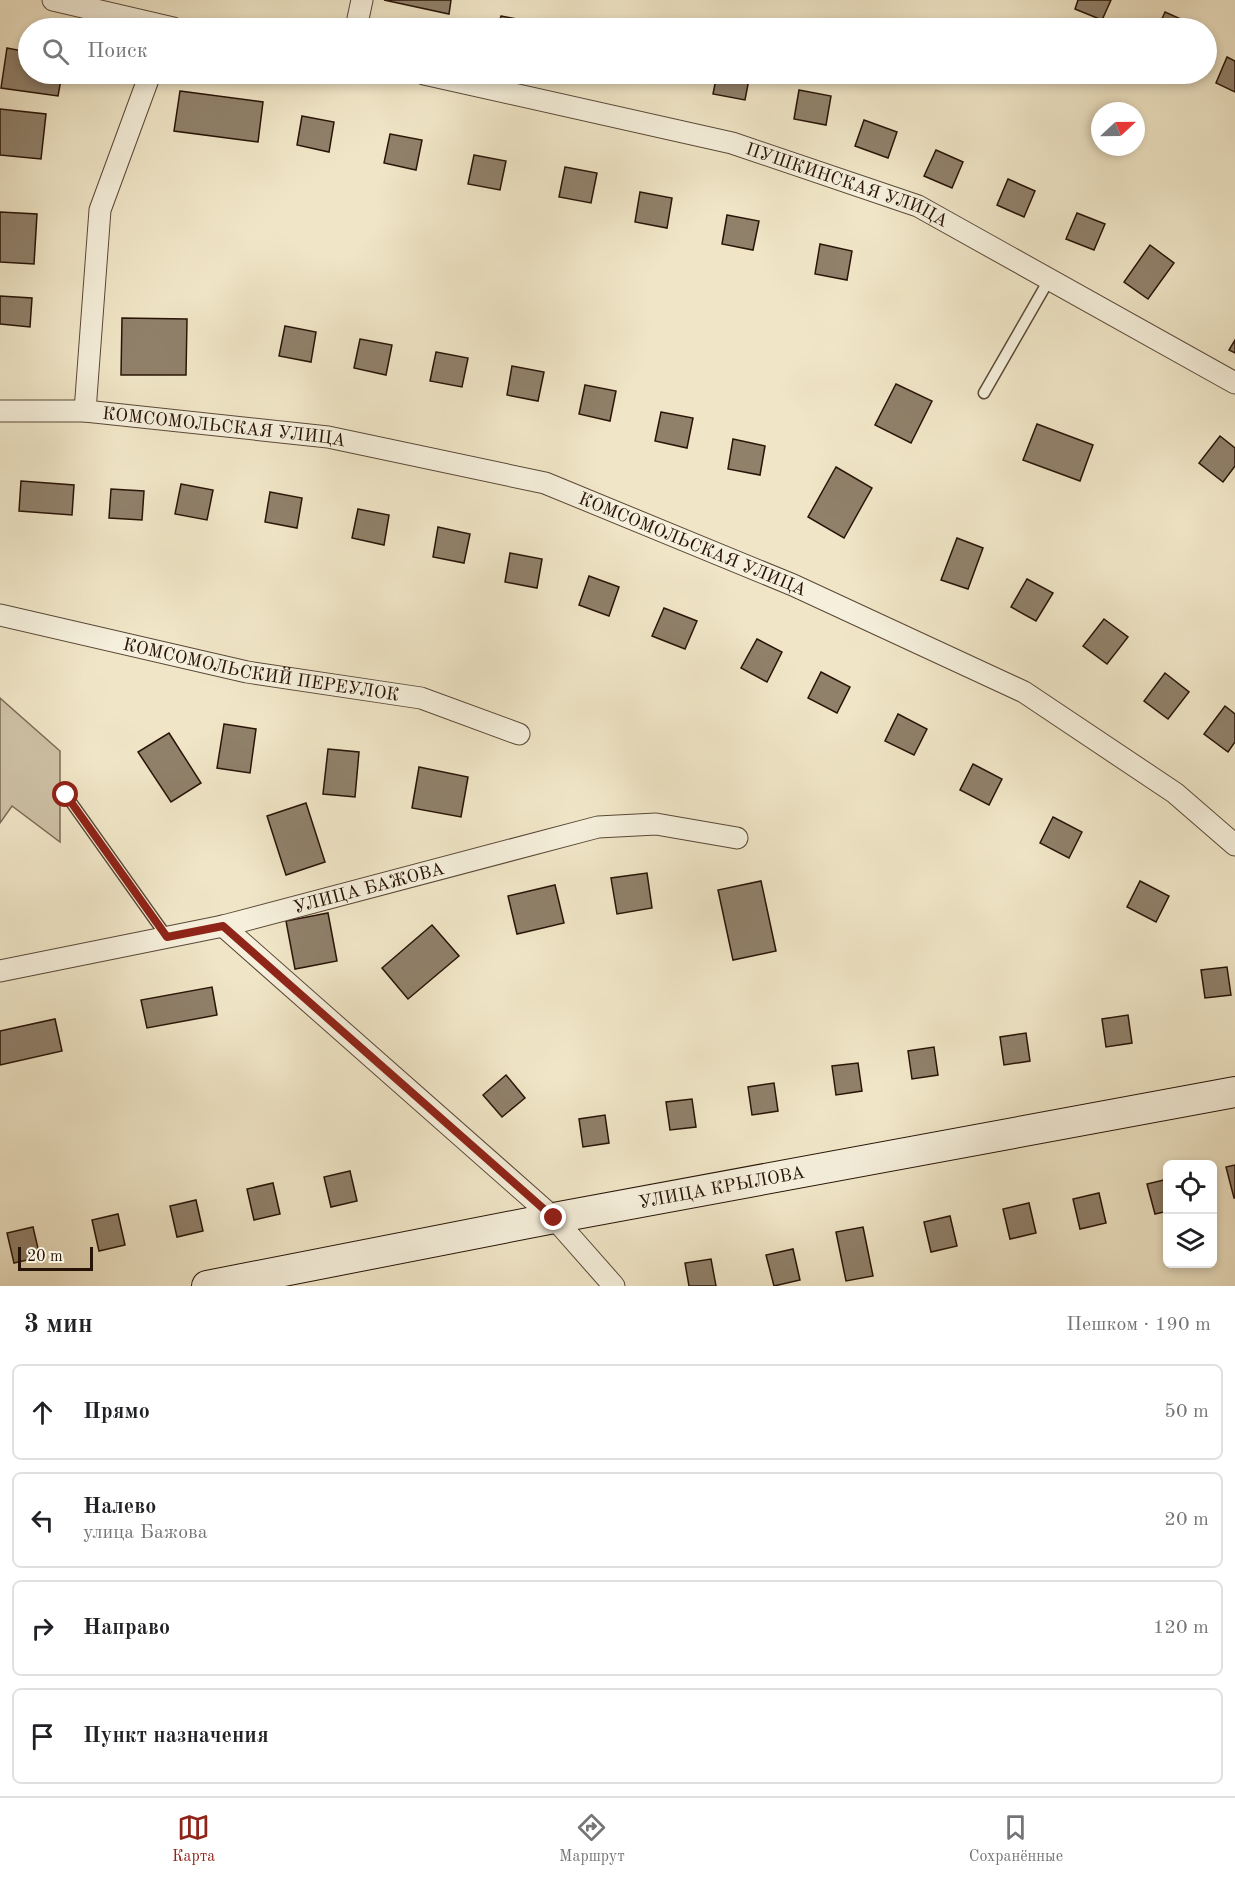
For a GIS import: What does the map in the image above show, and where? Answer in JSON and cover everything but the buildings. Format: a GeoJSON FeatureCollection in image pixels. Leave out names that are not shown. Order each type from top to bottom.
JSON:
{"type":"FeatureCollection","features":[{"type":"Feature","properties":{"kind":"main road","name":"УЛИЦА КРЫЛОВА"},"geometry":{"type":"LineString","coordinates":[[207,1286],[554,1218],[1235,1092]]}},
{"type":"Feature","properties":{"kind":"street"},"geometry":{"type":"LineString","coordinates":[[53,0],[128,18]]}},
{"type":"Feature","properties":{"kind":"street"},"geometry":{"type":"LineString","coordinates":[[358,18],[362,0]]}},
{"type":"Feature","properties":{"kind":"street"},"geometry":{"type":"LineString","coordinates":[[85,411],[100,210],[146,84]]}},
{"type":"Feature","properties":{"kind":"street","name":"ПУШКИНСКАЯ УЛИЦА"},"geometry":{"type":"LineString","coordinates":[[469,84],[732,142],[918,206],[1235,383]]}},
{"type":"Feature","properties":{"kind":"street","name":"КОМСОМОЛЬСКАЯ УЛИЦА"},"geometry":{"type":"LineString","coordinates":[[0,411],[85,411],[328,437],[545,483],[793,585],[1024,692],[1175,793],[1235,845]]}},
{"type":"Feature","properties":{"kind":"street","name":"КОМСОМОЛЬСКИЙ ПЕРЕУЛОК"},"geometry":{"type":"LineString","coordinates":[[0,615],[247,672],[421,698],[519,734]]}},
{"type":"Feature","properties":{"kind":"street","name":"УЛИЦА БАЖОВА"},"geometry":{"type":"LineString","coordinates":[[0,971],[223,926],[598,827],[656,824],[737,838]]}},
{"type":"Feature","properties":{"kind":"street"},"geometry":{"type":"LineString","coordinates":[[223,926],[554,1218],[614,1286]]}},
{"type":"Feature","properties":{"kind":"lane"},"geometry":{"type":"LineString","coordinates":[[984,393],[1050,278]]}},
{"type":"Feature","properties":{"kind":"lane"},"geometry":{"type":"LineString","coordinates":[[66,795],[167,937]]}},
{"type":"Feature","properties":{"kind":"shaded area"},"geometry":{"type":"Polygon","coordinates":[[[0,698],[60,751],[60,842],[12,806],[0,823],[0,698]]]}},
{"type":"Feature","properties":{"kind":"route"},"geometry":{"type":"LineString","coordinates":[[66,795],[167,937],[223,926],[554,1218]]}}]}
